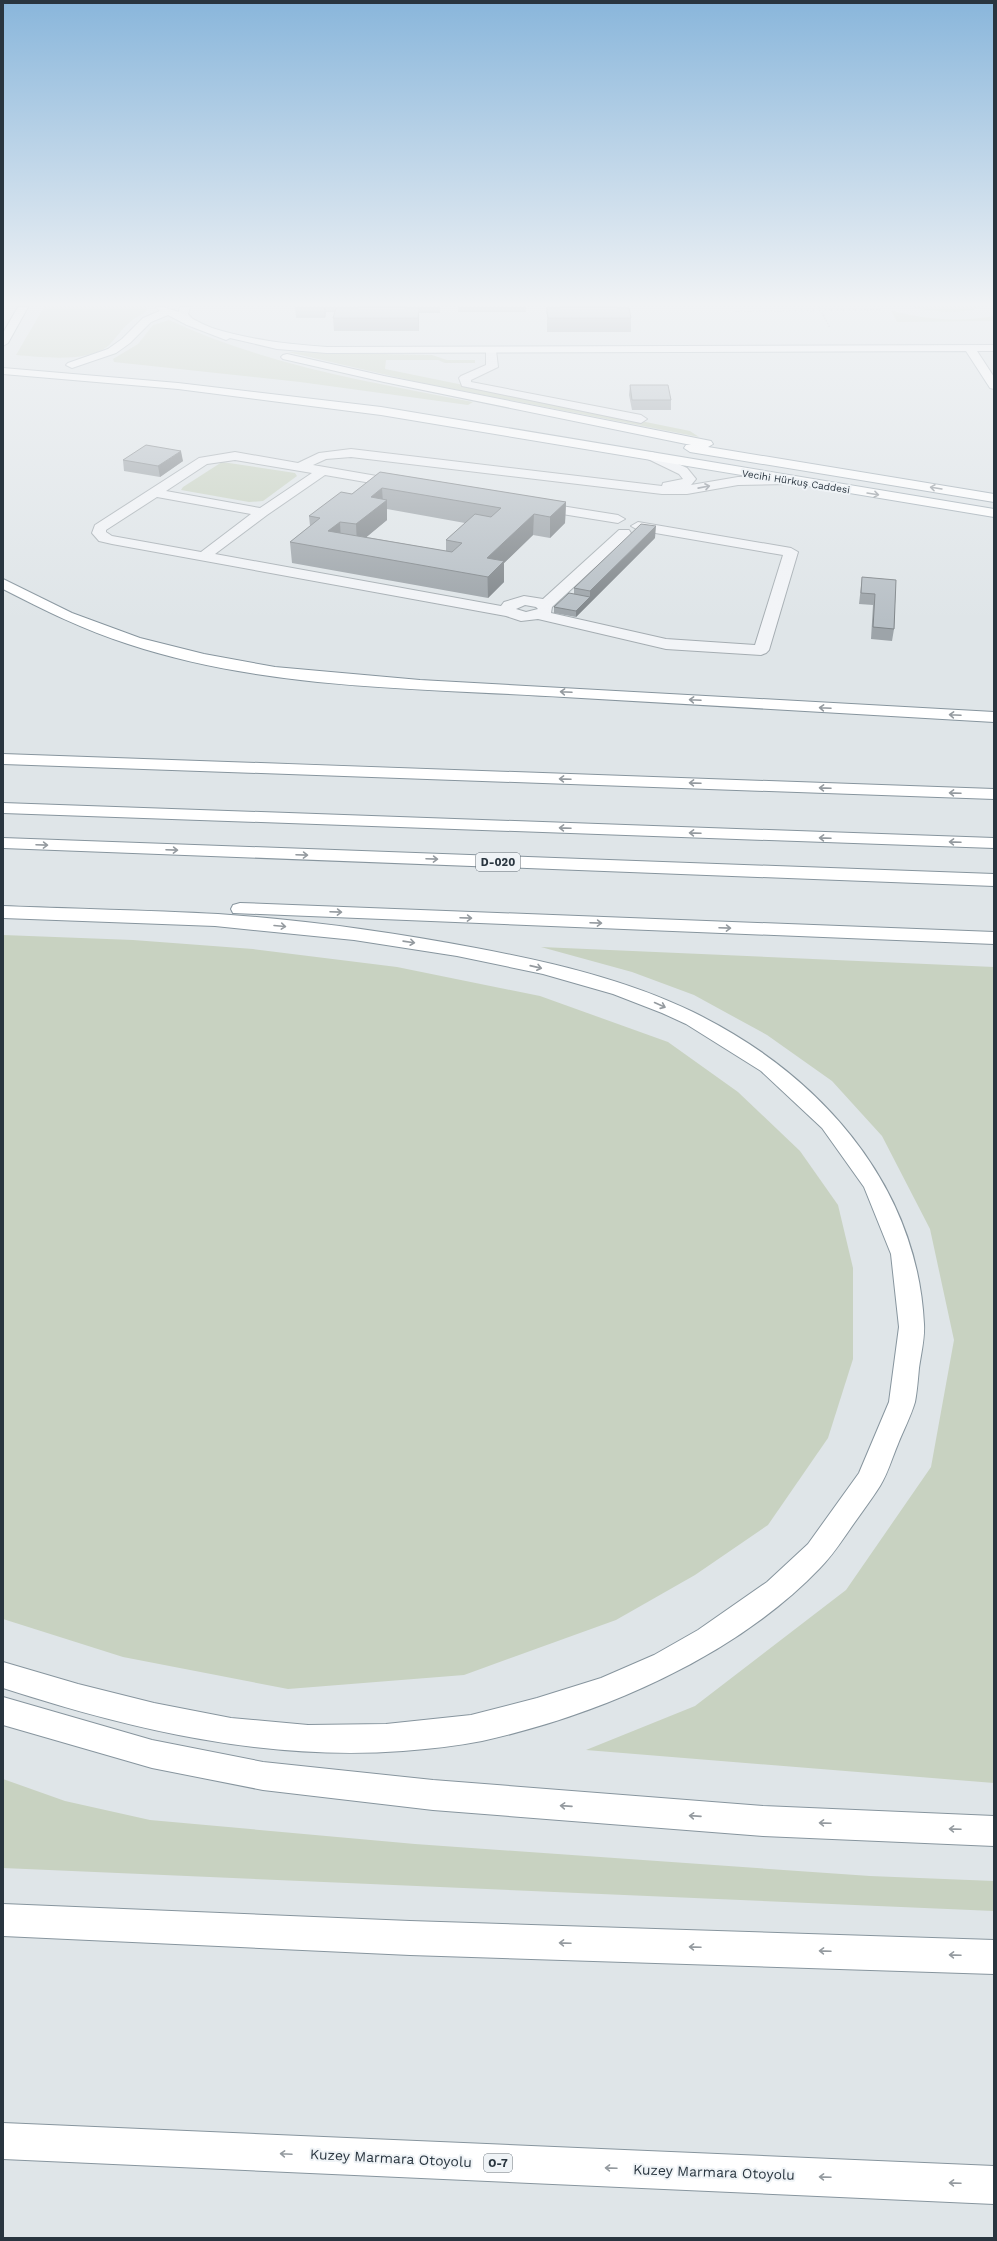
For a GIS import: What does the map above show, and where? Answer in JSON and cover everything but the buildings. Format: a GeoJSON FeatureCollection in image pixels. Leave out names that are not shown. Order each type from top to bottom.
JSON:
{"type":"FeatureCollection","features":[{"type":"Feature","properties":{"kind":"main road","name":"Vecihi Hürkuş Caddesi"},"geometry":{"type":"LineString","coordinates":[[381,412],[454,422],[790,480],[994,513]]}},
{"type":"Feature","properties":{"kind":"main road"},"geometry":{"type":"LineString","coordinates":[[545,412],[735,450],[798,465]]}},
{"type":"Feature","properties":{"kind":"main road","name":"Vecihi Hürkuş Caddesi"},"geometry":{"type":"LineString","coordinates":[[562,427],[994,497]]}},
{"type":"Feature","properties":{"kind":"main road"},"geometry":{"type":"LineString","coordinates":[[3,583],[66,617],[108,632],[200,657],[293,673],[429,684],[994,717]]}},
{"type":"Feature","properties":{"kind":"main road"},"geometry":{"type":"LineString","coordinates":[[3,759],[994,794]]}},
{"type":"Feature","properties":{"kind":"main road"},"geometry":{"type":"LineString","coordinates":[[3,808],[994,844]]}},
{"type":"Feature","properties":{"kind":"main road","name":"D-020"},"geometry":{"type":"LineString","coordinates":[[3,843],[994,880]]}},
{"type":"Feature","properties":{"kind":"main road"},"geometry":{"type":"LineString","coordinates":[[3,899],[994,938]]}},
{"type":"Feature","properties":{"kind":"main road"},"geometry":{"type":"LineString","coordinates":[[3,912],[219,921],[354,934],[434,946],[587,979],[644,998],[691,1019],[732,1040],[780,1074],[835,1126],[859,1158],[879,1191],[900,1245],[909,1278],[912,1343],[906,1385],[899,1415],[889,1441],[876,1468],[849,1514],[814,1557],[772,1595],[717,1634],[666,1663],[550,1709],[468,1730],[386,1737],[313,1739],[251,1734],[184,1723],[49,1690],[3,1675]]}},
{"type":"Feature","properties":{"kind":"main road"},"geometry":{"type":"LineString","coordinates":[[3,1711],[152,1754],[263,1776],[433,1796],[747,1820],[994,1831]]}},
{"type":"Feature","properties":{"kind":"main road"},"geometry":{"type":"LineString","coordinates":[[3,1920],[410,1938],[994,1957]]}},
{"type":"Feature","properties":{"kind":"main road","name":"Kuzey Marmara Otoyolu"},"geometry":{"type":"LineString","coordinates":[[3,2141],[994,2185]]}},
{"type":"Feature","properties":{"kind":"street"},"geometry":{"type":"LineString","coordinates":[[604,412],[641,419]]}},
{"type":"Feature","properties":{"kind":"street"},"geometry":{"type":"LineString","coordinates":[[300,467],[310,461],[340,453],[396,457],[412,461]]}},
{"type":"Feature","properties":{"kind":"street"},"geometry":{"type":"LineString","coordinates":[[413,486],[235,456],[210,459],[100,528],[99,533],[104,538],[112,540],[509,612],[509,605],[518,601],[536,602],[541,611],[666,644],[761,650],[791,552],[638,526],[633,522],[618,519],[524,504]]}},
{"type":"Feature","properties":{"kind":"street"},"geometry":{"type":"LineString","coordinates":[[638,486],[677,485],[686,483],[690,479],[683,471],[652,456]]}},
{"type":"Feature","properties":{"kind":"street"},"geometry":{"type":"LineString","coordinates":[[343,475],[359,464],[368,462],[412,461],[687,490],[738,481],[790,480]]}},
{"type":"Feature","properties":{"kind":"street"},"geometry":{"type":"LineString","coordinates":[[204,556],[262,512],[323,471]]}},
{"type":"Feature","properties":{"kind":"street"},"geometry":{"type":"LineString","coordinates":[[156,493],[262,512]]}},
{"type":"Feature","properties":{"kind":"street"},"geometry":{"type":"LineString","coordinates":[[618,519],[604,523],[604,527],[610,531],[624,533],[635,530],[638,526]]}},
{"type":"Feature","properties":{"kind":"street"},"geometry":{"type":"LineString","coordinates":[[541,611],[624,533]]}},
{"type":"Feature","properties":{"kind":"green space"},"geometry":{"type":"Polygon","coordinates":[[[569,412],[594,412],[690,431],[699,437],[569,412]]]}},
{"type":"Feature","properties":{"kind":"green space"},"geometry":{"type":"Polygon","coordinates":[[[222,462],[295,473],[297,476],[263,501],[249,502],[181,490],[183,487],[222,462]]]}},
{"type":"Feature","properties":{"kind":"green space"},"geometry":{"type":"Polygon","coordinates":[[[3,935],[133,940],[253,949],[397,967],[540,996],[668,1042],[738,1092],[800,1151],[838,1205],[853,1268],[853,1359],[828,1438],[768,1525],[695,1575],[616,1620],[464,1675],[288,1689],[123,1657],[3,1619],[3,935]]]}},
{"type":"Feature","properties":{"kind":"green space"},"geometry":{"type":"Polygon","coordinates":[[[541,947],[994,967],[994,1783],[586,1750],[695,1706],[846,1590],[931,1467],[954,1340],[930,1229],[882,1136],[832,1081],[767,1035],[694,995],[632,972],[541,947]]]}},
{"type":"Feature","properties":{"kind":"green space"},"geometry":{"type":"Polygon","coordinates":[[[3,1779],[65,1801],[150,1820],[415,1844],[870,1876],[994,1881],[994,1911],[3,1868],[3,1779]]]}}]}
